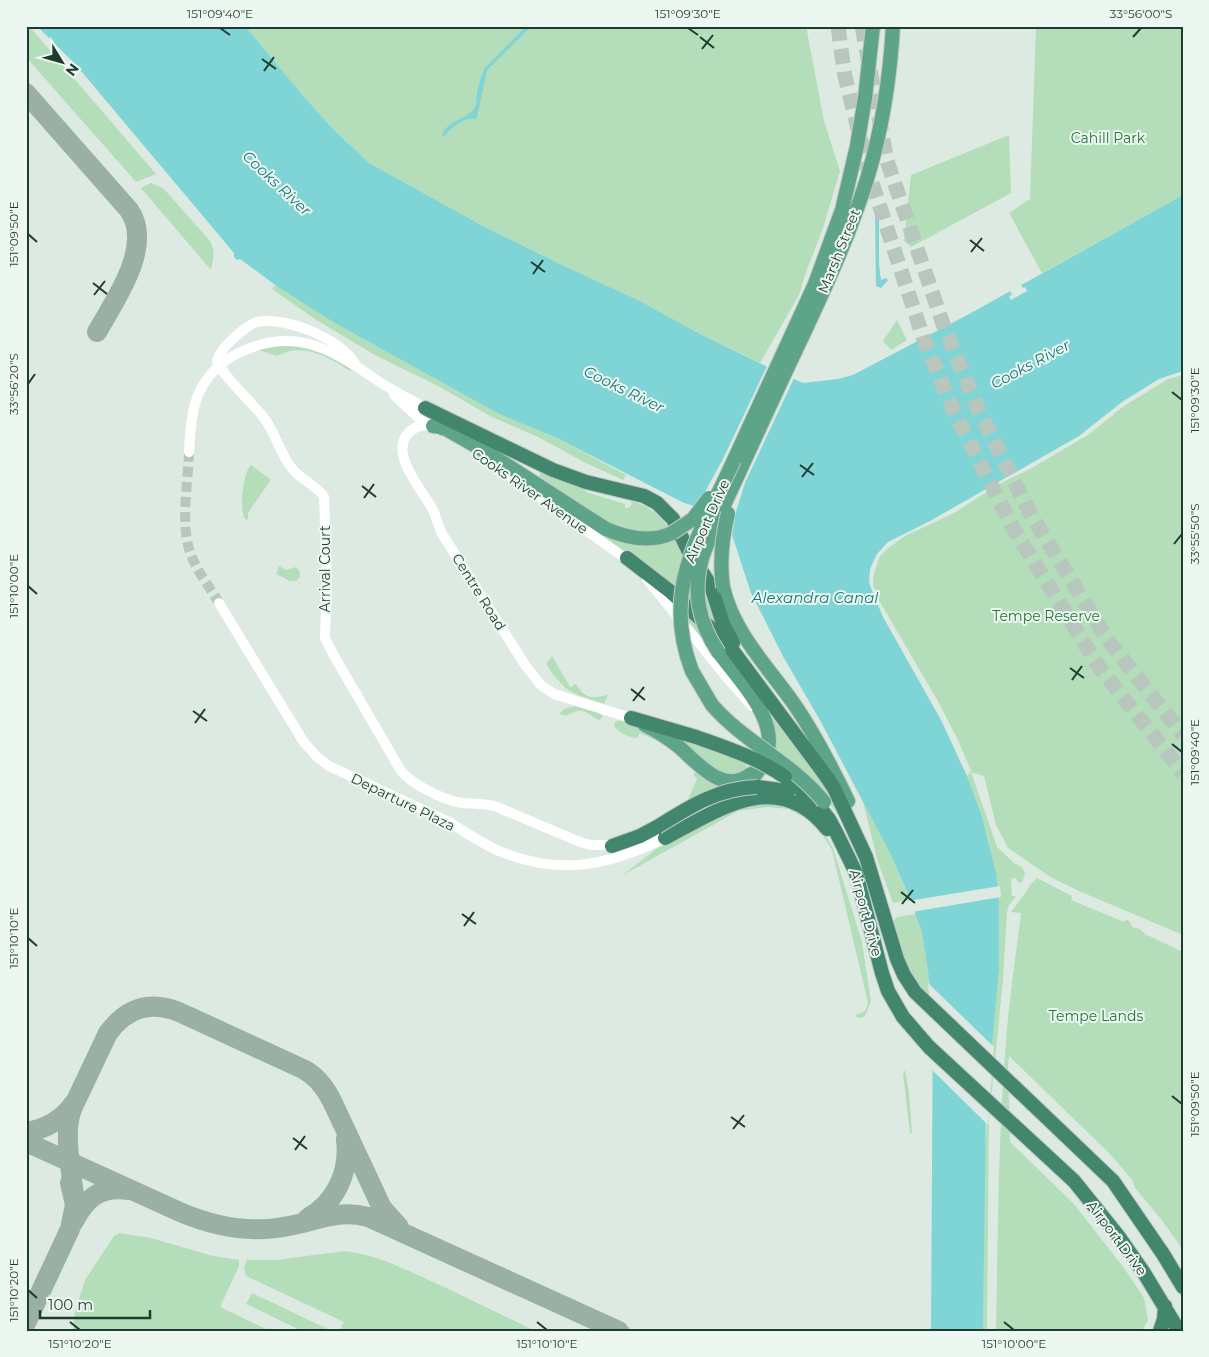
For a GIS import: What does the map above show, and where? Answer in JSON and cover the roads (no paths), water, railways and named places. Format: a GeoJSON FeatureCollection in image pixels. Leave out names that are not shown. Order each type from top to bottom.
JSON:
{"type":"FeatureCollection","features":[{"type":"Feature","properties":{"kind":"highway"},"geometry":{"type":"LineString","coordinates":[[425,408],[553,470],[586,482],[644,496],[663,508],[673,519],[688,550],[711,586],[723,624],[730,638],[776,708]]}},
{"type":"Feature","properties":{"kind":"highway"},"geometry":{"type":"LineString","coordinates":[[627,558],[671,592],[727,643],[834,788],[866,857]]}},
{"type":"Feature","properties":{"kind":"highway"},"geometry":{"type":"LineString","coordinates":[[631,718],[730,749],[768,766],[797,785],[821,803],[856,873]]}},
{"type":"Feature","properties":{"kind":"highway"},"geometry":{"type":"LineString","coordinates":[[659,834],[703,799],[714,794],[753,785],[795,794],[811,802],[829,819]]}},
{"type":"Feature","properties":{"kind":"highway"},"geometry":{"type":"LineString","coordinates":[[607,846],[640,836],[684,828],[722,808],[754,797],[780,799],[803,808],[816,817],[832,837],[871,933]]}},
{"type":"Feature","properties":{"kind":"highway","name":"Airport Drive"},"geometry":{"type":"LineString","coordinates":[[866,857],[898,960],[915,992],[1113,1181],[1183,1287]]}},
{"type":"Feature","properties":{"kind":"highway","name":"Airport Drive"},"geometry":{"type":"LineString","coordinates":[[856,873],[882,973],[888,991],[904,1017],[929,1047],[1074,1181],[1119,1237],[1180,1331]]}},
{"type":"Feature","properties":{"kind":"highway"},"geometry":{"type":"LineString","coordinates":[[1160,1331],[1164,1319],[1165,1306]]}},
{"type":"Feature","properties":{"kind":"main road","name":"Marsh Street"},"geometry":{"type":"LineString","coordinates":[[739,462],[797,334],[844,242],[867,178],[886,92],[893,26]]}},
{"type":"Feature","properties":{"kind":"main road","name":"Marsh Street"},"geometry":{"type":"LineString","coordinates":[[797,334],[842,210],[857,146],[873,30]]}},
{"type":"Feature","properties":{"kind":"main road"},"geometry":{"type":"LineString","coordinates":[[425,408],[441,420],[519,465],[558,498]]}},
{"type":"Feature","properties":{"kind":"main road"},"geometry":{"type":"LineString","coordinates":[[431,426],[446,429],[517,470],[598,525],[622,535],[637,538],[652,538],[672,533],[687,524],[702,510],[739,462]]}},
{"type":"Feature","properties":{"kind":"main road"},"geometry":{"type":"LineString","coordinates":[[684,828],[753,785],[762,765],[768,744],[767,725],[760,706],[719,653],[707,634],[701,618],[697,597],[698,576],[707,544],[739,462]]}},
{"type":"Feature","properties":{"kind":"main road","name":"Airport Drive"},"geometry":{"type":"LineString","coordinates":[[739,462],[722,538],[721,566],[723,587],[728,605],[737,624],[800,714],[834,772],[852,812],[866,857]]}},
{"type":"Feature","properties":{"kind":"main road","name":"Airport Drive"},"geometry":{"type":"LineString","coordinates":[[739,462],[689,557],[682,581],[680,620],[687,659],[704,694],[720,714],[739,733],[802,779],[821,803],[842,830],[856,873]]}},
{"type":"Feature","properties":{"kind":"main road"},"geometry":{"type":"LineString","coordinates":[[631,718],[666,737],[705,770],[724,781],[735,781],[748,776],[757,767],[768,744]]}},
{"type":"Feature","properties":{"kind":"street","name":"Arrival Court"},"geometry":{"type":"LineString","coordinates":[[356,364],[354,360],[339,348],[310,330],[292,324],[270,321],[257,322],[247,327],[230,342],[221,353],[217,362],[270,425],[287,462],[295,472],[324,497],[327,584],[325,638],[393,758],[406,776],[416,784],[449,799],[463,803],[497,807],[580,842],[607,846]]}},
{"type":"Feature","properties":{"kind":"street"},"geometry":{"type":"LineString","coordinates":[[189,452],[194,401],[212,373],[231,357],[263,343],[281,341],[302,342],[323,348],[356,364],[376,380],[425,408]]}},
{"type":"Feature","properties":{"kind":"street","name":"Cooks River Avenue"},"geometry":{"type":"LineString","coordinates":[[376,380],[422,421],[490,462],[627,558],[650,581],[728,680],[755,709],[768,744]]}},
{"type":"Feature","properties":{"kind":"street","name":"Centre Road"},"geometry":{"type":"LineString","coordinates":[[431,426],[416,427],[406,436],[402,449],[405,462],[433,511],[443,535],[533,676],[541,686],[554,694],[631,718]]}},
{"type":"Feature","properties":{"kind":"street","name":"Departure Plaza"},"geometry":{"type":"LineString","coordinates":[[219,603],[303,741],[312,752],[329,766],[442,819],[480,842],[512,856],[542,863],[561,865],[582,864],[614,859],[642,850],[659,834]]}},
{"type":"Feature","properties":{"kind":"water","name":"Cooks River"},"geometry":{"type":"Polygon","coordinates":[[[37,26],[245,26],[332,128],[369,163],[485,227],[640,301],[702,335],[803,383],[838,379],[853,375],[971,313],[1183,195],[1183,371],[1159,379],[1122,402],[1079,436],[930,521],[888,542],[877,554],[870,569],[869,583],[883,617],[941,720],[967,776],[982,816],[996,873],[999,900],[999,971],[986,1108],[983,1331],[931,1331],[933,1005],[922,932],[892,857],[821,722],[784,658],[751,593],[732,535],[735,517],[684,503],[557,438],[499,414],[333,322],[278,287],[240,259],[237,260],[234,257],[234,253],[76,65],[37,26]]]}},
{"type":"Feature","properties":{"kind":"water"},"geometry":{"type":"Polygon","coordinates":[[[526,26],[532,26],[487,70],[476,119],[462,121],[443,137],[444,131],[448,126],[474,109],[477,91],[485,68],[526,26]]]}},
{"type":"Feature","properties":{"kind":"water"},"geometry":{"type":"Polygon","coordinates":[[[875,212],[879,212],[879,264],[881,280],[886,278],[888,280],[881,288],[876,286],[875,212]]]}},
{"type":"Feature","properties":{"kind":"tunnel"},"geometry":{"type":"LineString","coordinates":[[838,26],[844,72],[869,174],[923,337],[954,411],[1013,528],[1099,667],[1183,773]]}},
{"type":"Feature","properties":{"kind":"tunnel"},"geometry":{"type":"LineString","coordinates":[[862,26],[887,161],[943,324],[977,407],[1030,513],[1107,639],[1183,735]]}},
{"type":"Feature","properties":{"kind":"tunnel"},"geometry":{"type":"LineString","coordinates":[[189,452],[185,513],[189,549],[202,577],[219,603]]}},
{"type":"Feature","properties":{"kind":"park label","name":"Cahill Park"},"geometry":{"type":"Point","coordinates":[1108,138]}},
{"type":"Feature","properties":{"kind":"park label","name":"Tempe Reserve"},"geometry":{"type":"Point","coordinates":[1046,616]}},
{"type":"Feature","properties":{"kind":"park label","name":"Tempe Lands"},"geometry":{"type":"Point","coordinates":[1096,1016]}},
{"type":"Feature","properties":{"kind":"water label","name":"Alexandra Canal"},"geometry":{"type":"Point","coordinates":[815,597]}}]}
